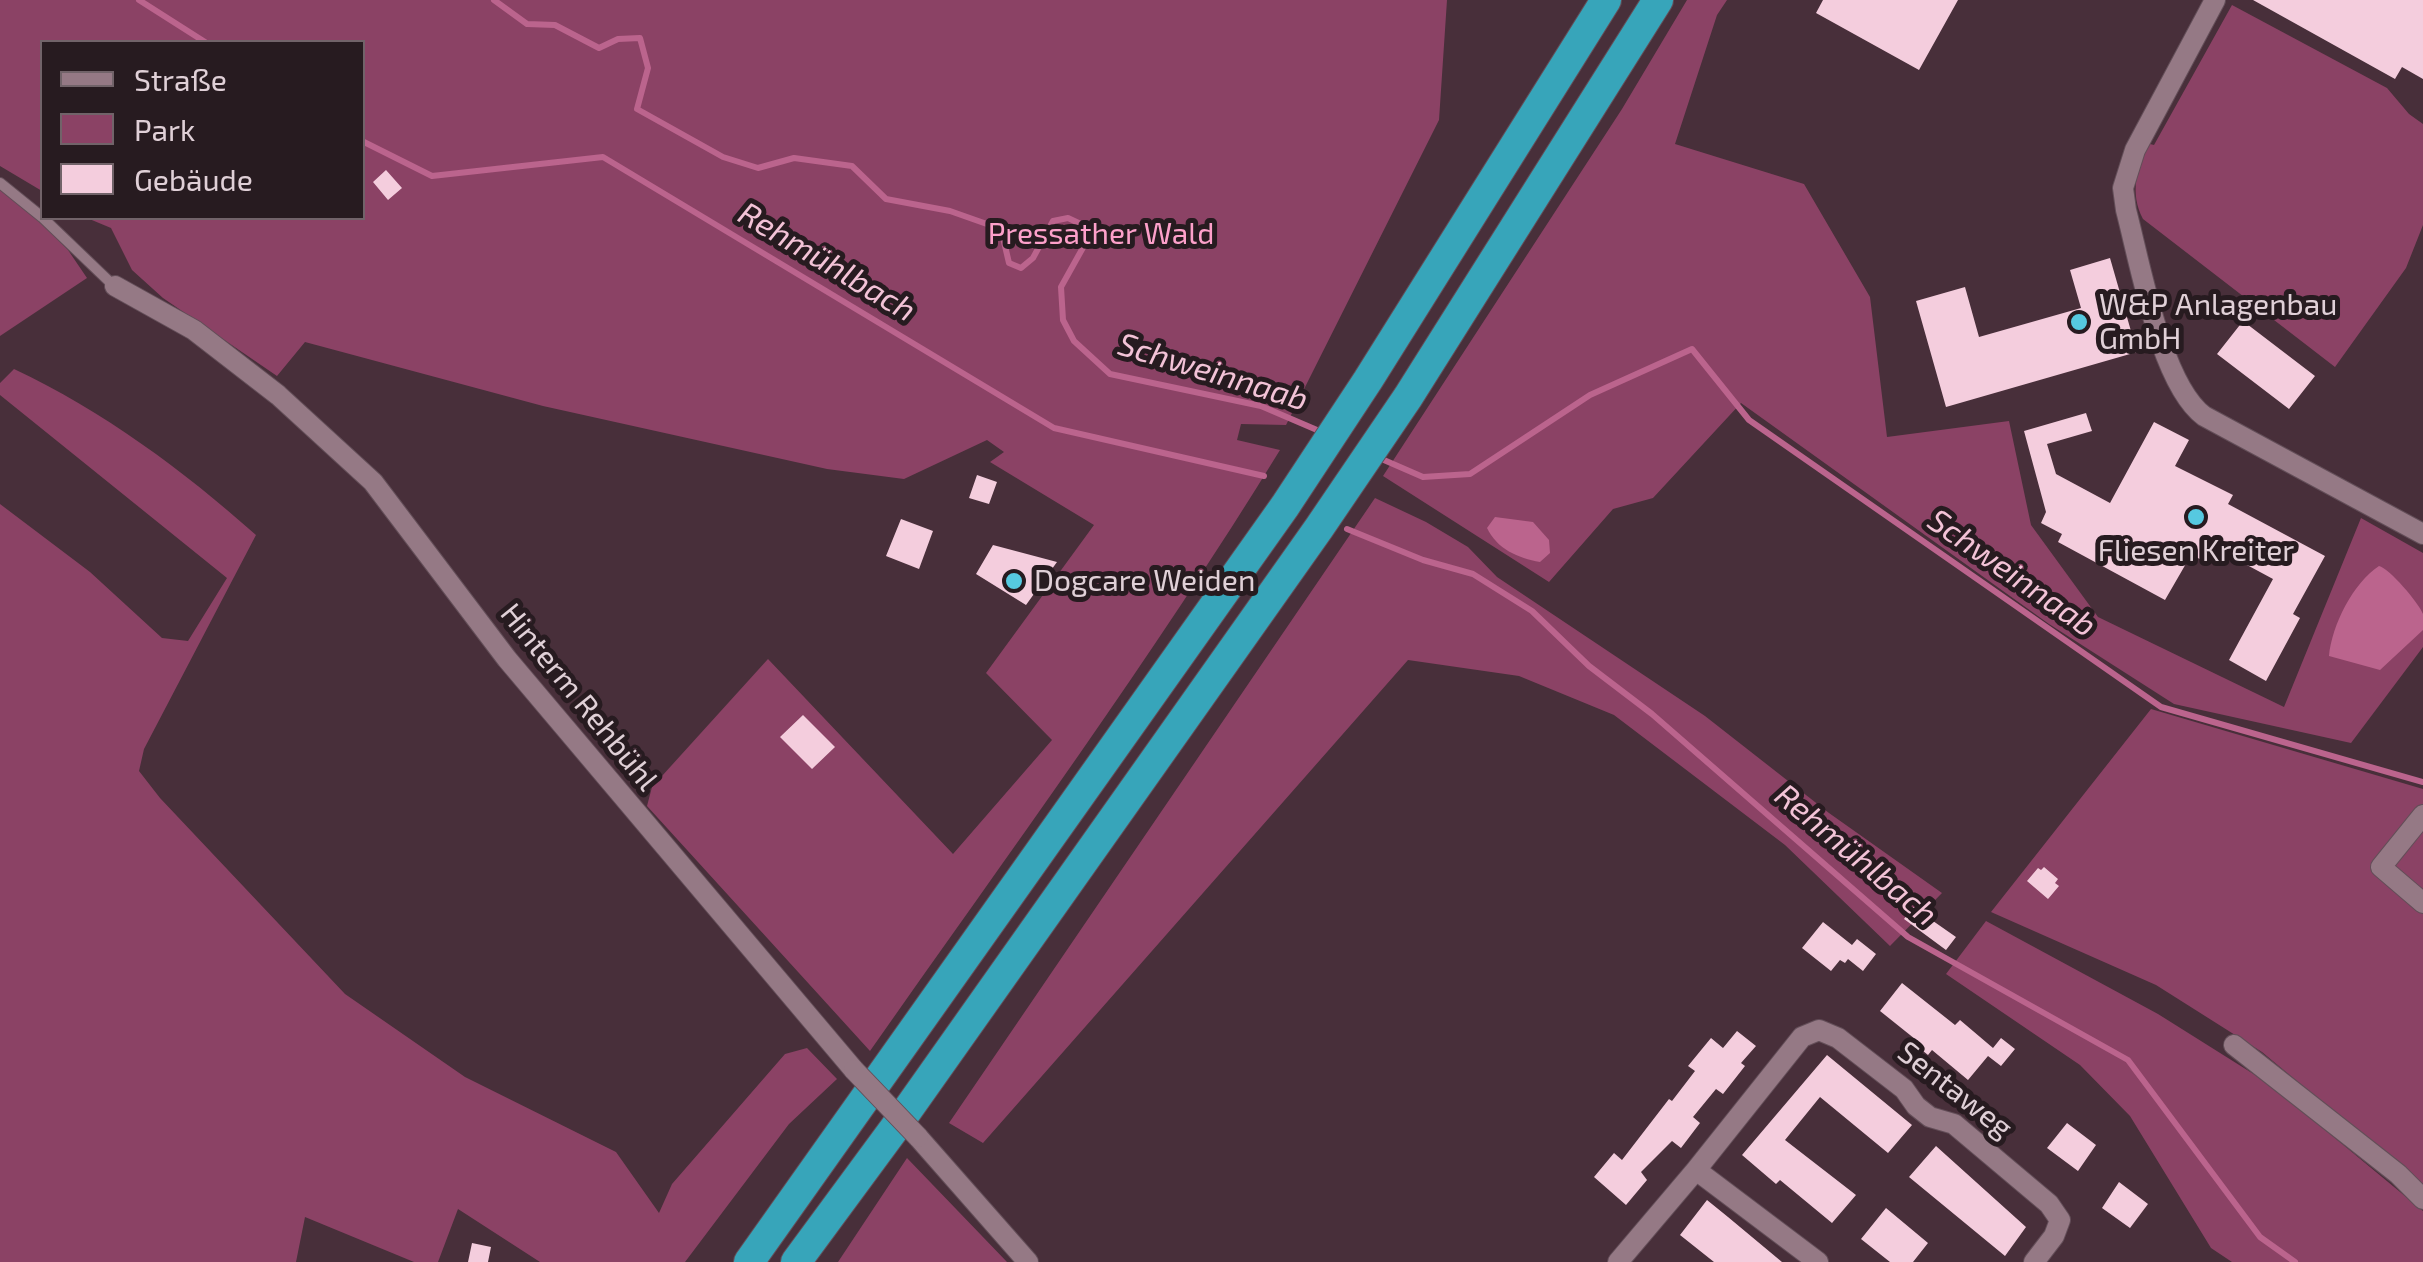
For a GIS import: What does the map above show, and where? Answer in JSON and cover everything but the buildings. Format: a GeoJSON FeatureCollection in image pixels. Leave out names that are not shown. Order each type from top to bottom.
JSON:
{"type":"FeatureCollection","features":[{"type":"Feature","properties":{"kind":"highway"},"geometry":{"type":"LineString","coordinates":[[749,1262],[1284,506],[1368,380],[1606,0]]}},
{"type":"Feature","properties":{"kind":"highway"},"geometry":{"type":"LineString","coordinates":[[796,1262],[1320,528],[1408,397],[1658,0]]}},
{"type":"Feature","properties":{"kind":"street"},"geometry":{"type":"LineString","coordinates":[[2215,0],[2142,135],[2123,188],[2172,373],[2188,402],[2204,416],[2423,534]]}},
{"type":"Feature","properties":{"kind":"street","name":"Hinterm Rehbühl"},"geometry":{"type":"LineString","coordinates":[[114,286],[194,330],[278,394],[373,482],[506,659],[854,1070],[918,1136],[1028,1262]]}},
{"type":"Feature","properties":{"kind":"street"},"geometry":{"type":"LineString","coordinates":[[2423,815],[2380,867],[2423,903]]}},
{"type":"Feature","properties":{"kind":"street","name":"Sentaweg"},"geometry":{"type":"LineString","coordinates":[[1696,1170],[1802,1037],[1819,1030],[1838,1038],[1904,1089],[1930,1117],[1954,1124],[2049,1204],[2060,1220],[2054,1236],[2034,1262]]}},
{"type":"Feature","properties":{"kind":"street"},"geometry":{"type":"LineString","coordinates":[[2234,1045],[2398,1174],[2423,1199]]}},
{"type":"Feature","properties":{"kind":"street"},"geometry":{"type":"LineString","coordinates":[[1618,1262],[1696,1170],[1818,1262]]}},
{"type":"Feature","properties":{"kind":"lane","name":"Hinterm Rehbühl"},"geometry":{"type":"LineString","coordinates":[[0,183],[40,215]]}},
{"type":"Feature","properties":{"kind":"lane","name":"Hinterm Rehbühl"},"geometry":{"type":"LineString","coordinates":[[46,220],[114,286]]}},
{"type":"Feature","properties":{"kind":"green space","name":"Pressather Wald"},"geometry":{"type":"Polygon","coordinates":[[[0,0],[1447,0],[1439,120],[1286,425],[1241,424],[1237,440],[1280,450],[1131,679],[870,1051],[647,806],[652,787],[768,659],[953,854],[1052,740],[986,673],[1094,525],[990,462],[1004,452],[987,440],[904,479],[827,469],[543,406],[305,342],[277,376],[163,298],[132,270],[111,228],[92,220],[365,220],[365,40],[40,40],[40,190],[0,166],[0,0]]]}},
{"type":"Feature","properties":{"kind":"green space"},"geometry":{"type":"Polygon","coordinates":[[[1687,0],[1727,0],[1717,15],[1675,144],[1804,184],[1870,297],[1887,437],[2009,421],[2031,525],[2098,617],[2284,707],[2361,518],[2423,553],[2423,647],[2351,743],[2174,704],[2049,624],[1741,403],[1653,498],[1613,509],[1549,582],[1383,476],[1622,109],[1687,0]]]}},
{"type":"Feature","properties":{"kind":"green space"},"geometry":{"type":"Polygon","coordinates":[[[2232,5],[2387,88],[2423,124],[2423,225],[2406,268],[2335,367],[2143,219],[2136,200],[2136,181],[2146,143],[2154,145],[2232,5]]]}},
{"type":"Feature","properties":{"kind":"green space"},"geometry":{"type":"Polygon","coordinates":[[[0,180],[68,250],[87,278],[0,336],[0,180]]]}},
{"type":"Feature","properties":{"kind":"green space"},"geometry":{"type":"Polygon","coordinates":[[[14,369],[141,443],[256,535],[144,749],[139,771],[345,994],[465,1077],[616,1152],[659,1213],[672,1184],[785,1054],[807,1048],[837,1079],[789,1124],[685,1262],[540,1262],[458,1209],[438,1262],[414,1262],[305,1217],[296,1262],[0,1262],[0,504],[90,572],[162,638],[188,641],[227,578],[0,395],[0,383],[14,369]]]}},
{"type":"Feature","properties":{"kind":"green space"},"geometry":{"type":"Polygon","coordinates":[[[1375,498],[1468,547],[1497,577],[1705,716],[1829,813],[1942,893],[1890,946],[1785,845],[1614,715],[1519,676],[1408,660],[983,1143],[949,1123],[1375,498]]]}},
{"type":"Feature","properties":{"kind":"green space"},"geometry":{"type":"Polygon","coordinates":[[[2151,709],[2423,789],[2423,1186],[2262,1052],[2156,985],[1991,912],[2151,709]]]}},
{"type":"Feature","properties":{"kind":"green space"},"geometry":{"type":"Polygon","coordinates":[[[1986,921],[2158,1014],[2271,1085],[2423,1211],[2423,1262],[2232,1262],[2211,1248],[2130,1116],[2080,1065],[1946,974],[1986,921]]]}},
{"type":"Feature","properties":{"kind":"green space"},"geometry":{"type":"Polygon","coordinates":[[[907,1158],[1007,1262],[838,1262],[907,1158]]]}},
{"type":"Feature","properties":{"kind":"shaded area"},"geometry":{"type":"Polygon","coordinates":[[[1495,517],[1533,522],[1549,540],[1550,553],[1540,562],[1509,551],[1496,542],[1487,528],[1495,517]]]}},
{"type":"Feature","properties":{"kind":"shaded area"},"geometry":{"type":"Polygon","coordinates":[[[2379,566],[2403,587],[2423,614],[2423,630],[2380,670],[2329,656],[2345,606],[2379,566]]]}},
{"type":"Feature","properties":{"kind":"waterway","name":"Rehmühlbach"},"geometry":{"type":"LineString","coordinates":[[139,0],[202,40]]}},
{"type":"Feature","properties":{"kind":"waterway","name":"Schweinnaab"},"geometry":{"type":"LineString","coordinates":[[494,0],[527,24],[555,25],[599,48],[618,39],[640,38],[648,68],[637,109],[723,157],[758,168],[794,158],[852,166],[886,199],[950,211],[1001,229],[1009,263],[1021,268],[1033,258],[1053,221],[1068,218],[1085,226],[1085,244],[1061,287],[1063,320],[1074,341],[1110,374],[1261,406],[1324,433]]}},
{"type":"Feature","properties":{"kind":"waterway","name":"Rehmühlbach"},"geometry":{"type":"LineString","coordinates":[[365,142],[432,176],[603,157],[1054,428],[1264,476]]}},
{"type":"Feature","properties":{"kind":"waterway","name":"Schweinnaab"},"geometry":{"type":"LineString","coordinates":[[1377,457],[1423,477],[1470,474],[1590,395],[1692,349],[1749,420],[2161,707],[2423,782]]}},
{"type":"Feature","properties":{"kind":"waterway","name":"Rehmühlbach"},"geometry":{"type":"LineString","coordinates":[[1347,529],[1423,560],[1473,574],[1532,611],[1589,666],[1652,714],[1908,937],[2128,1060],[2260,1237],[2295,1262]]}},
{"type":"Feature","properties":{"kind":"place","name":"W&P Anlagenbau GmbH"},"geometry":{"type":"Point","coordinates":[2079,322]}},
{"type":"Feature","properties":{"kind":"place","name":"Fliesen Kreiter"},"geometry":{"type":"Point","coordinates":[2196,517]}},
{"type":"Feature","properties":{"kind":"place","name":"Dogcare Weiden"},"geometry":{"type":"Point","coordinates":[1014,581]}}]}
